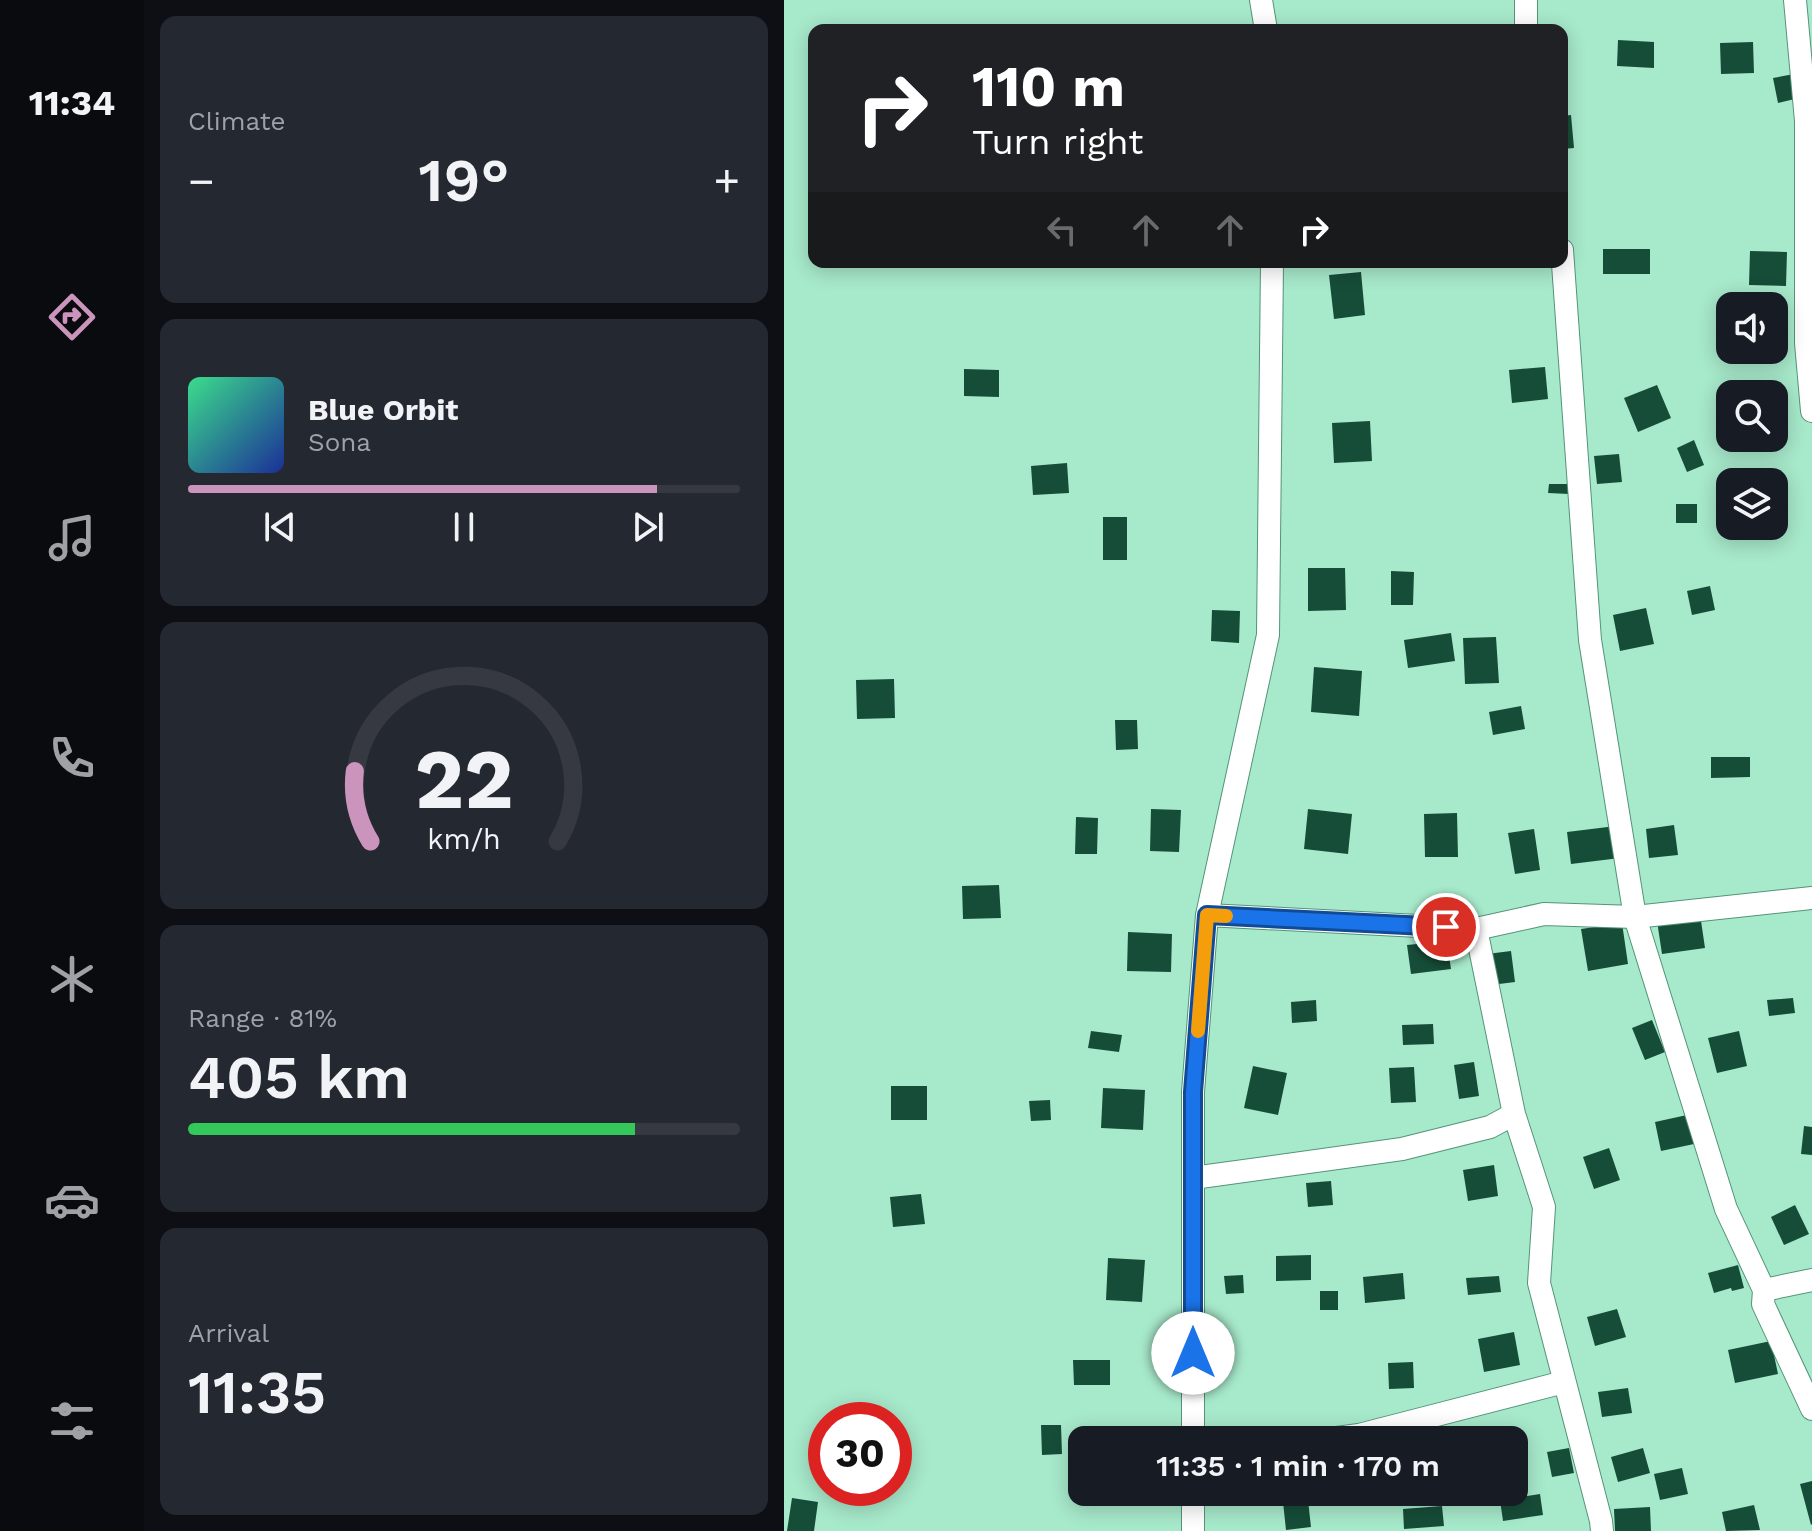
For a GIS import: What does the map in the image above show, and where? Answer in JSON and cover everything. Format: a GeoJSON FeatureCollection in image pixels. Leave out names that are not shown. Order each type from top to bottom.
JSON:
{"type":"FeatureCollection","features":[{"type":"Feature","properties":{"kind":"street"},"geometry":{"type":"LineString","coordinates":[[1261,0],[1265,24]]}},
{"type":"Feature","properties":{"kind":"street"},"geometry":{"type":"LineString","coordinates":[[1526,0],[1526,24]]}},
{"type":"Feature","properties":{"kind":"street"},"geometry":{"type":"LineString","coordinates":[[1795,0],[1806,121],[1812,411]]}},
{"type":"Feature","properties":{"kind":"street"},"geometry":{"type":"LineString","coordinates":[[1193,1426],[1193,1092],[1207,915],[1268,635],[1272,268]]}},
{"type":"Feature","properties":{"kind":"street"},"geometry":{"type":"LineString","coordinates":[[1563,268],[1590,640],[1635,917],[1726,1209],[1764,1290],[1763,1304],[1812,1409]]}},
{"type":"Feature","properties":{"kind":"street"},"geometry":{"type":"LineString","coordinates":[[1207,915],[1476,929],[1544,914],[1635,917],[1812,898]]}},
{"type":"Feature","properties":{"kind":"street"},"geometry":{"type":"LineString","coordinates":[[1476,929],[1514,1114],[1544,1207],[1539,1283],[1602,1531]]}},
{"type":"Feature","properties":{"kind":"street"},"geometry":{"type":"LineString","coordinates":[[1193,1178],[1402,1149],[1490,1127],[1514,1114]]}},
{"type":"Feature","properties":{"kind":"street"},"geometry":{"type":"LineString","coordinates":[[1764,1290],[1812,1280]]}},
{"type":"Feature","properties":{"kind":"street"},"geometry":{"type":"LineString","coordinates":[[1394,1426],[1564,1382]]}},
{"type":"Feature","properties":{"kind":"street"},"geometry":{"type":"LineString","coordinates":[[1193,1506],[1193,1531]]}},
{"type":"Feature","properties":{"kind":"building"},"geometry":{"type":"Polygon","coordinates":[[[1618,40],[1654,42],[1654,68],[1617,66],[1618,40]]]}},
{"type":"Feature","properties":{"kind":"building"},"geometry":{"type":"Polygon","coordinates":[[[1753,42],[1754,73],[1721,74],[1720,43],[1753,42]]]}},
{"type":"Feature","properties":{"kind":"building"},"geometry":{"type":"Polygon","coordinates":[[[1794,74],[1799,98],[1778,103],[1773,78],[1794,74]]]}},
{"type":"Feature","properties":{"kind":"building"},"geometry":{"type":"Polygon","coordinates":[[[1568,115],[1571,115],[1574,148],[1568,148],[1568,115]]]}},
{"type":"Feature","properties":{"kind":"building"},"geometry":{"type":"Polygon","coordinates":[[[1603,249],[1650,249],[1650,274],[1603,274],[1603,249]]]}},
{"type":"Feature","properties":{"kind":"building"},"geometry":{"type":"Polygon","coordinates":[[[1750,251],[1787,252],[1786,286],[1749,285],[1750,251]]]}},
{"type":"Feature","properties":{"kind":"building"},"geometry":{"type":"Polygon","coordinates":[[[1361,272],[1365,315],[1334,319],[1329,275],[1361,272]]]}},
{"type":"Feature","properties":{"kind":"building"},"geometry":{"type":"Polygon","coordinates":[[[1545,367],[1548,399],[1512,403],[1509,370],[1545,367]]]}},
{"type":"Feature","properties":{"kind":"building"},"geometry":{"type":"Polygon","coordinates":[[[964,369],[999,370],[999,397],[964,396],[964,369]]]}},
{"type":"Feature","properties":{"kind":"building"},"geometry":{"type":"Polygon","coordinates":[[[1657,385],[1671,418],[1638,432],[1624,398],[1657,385]]]}},
{"type":"Feature","properties":{"kind":"building"},"geometry":{"type":"Polygon","coordinates":[[[1370,421],[1372,461],[1334,463],[1332,423],[1370,421]]]}},
{"type":"Feature","properties":{"kind":"building"},"geometry":{"type":"Polygon","coordinates":[[[1694,440],[1704,465],[1687,472],[1677,448],[1694,440]]]}},
{"type":"Feature","properties":{"kind":"building"},"geometry":{"type":"Polygon","coordinates":[[[1619,454],[1622,482],[1597,484],[1594,456],[1619,454]]]}},
{"type":"Feature","properties":{"kind":"building"},"geometry":{"type":"Polygon","coordinates":[[[1067,463],[1069,493],[1033,495],[1031,466],[1067,463]]]}},
{"type":"Feature","properties":{"kind":"building"},"geometry":{"type":"Polygon","coordinates":[[[1549,484],[1569,484],[1569,494],[1548,493],[1549,484]]]}},
{"type":"Feature","properties":{"kind":"building"},"geometry":{"type":"Polygon","coordinates":[[[1676,504],[1697,504],[1697,523],[1676,523],[1676,504]]]}},
{"type":"Feature","properties":{"kind":"building"},"geometry":{"type":"Polygon","coordinates":[[[1103,517],[1127,517],[1127,560],[1103,560],[1103,517]]]}},
{"type":"Feature","properties":{"kind":"building"},"geometry":{"type":"Polygon","coordinates":[[[1308,568],[1345,568],[1346,610],[1308,611],[1308,568]]]}},
{"type":"Feature","properties":{"kind":"building"},"geometry":{"type":"Polygon","coordinates":[[[1391,571],[1414,572],[1413,605],[1391,605],[1391,571]]]}},
{"type":"Feature","properties":{"kind":"building"},"geometry":{"type":"Polygon","coordinates":[[[1710,586],[1715,610],[1692,615],[1687,591],[1710,586]]]}},
{"type":"Feature","properties":{"kind":"building"},"geometry":{"type":"Polygon","coordinates":[[[1646,608],[1654,644],[1620,651],[1613,615],[1646,608]]]}},
{"type":"Feature","properties":{"kind":"building"},"geometry":{"type":"Polygon","coordinates":[[[1212,610],[1240,611],[1239,643],[1211,641],[1212,610]]]}},
{"type":"Feature","properties":{"kind":"building"},"geometry":{"type":"Polygon","coordinates":[[[1451,633],[1455,661],[1408,668],[1404,640],[1451,633]]]}},
{"type":"Feature","properties":{"kind":"building"},"geometry":{"type":"Polygon","coordinates":[[[1496,637],[1499,683],[1465,684],[1463,638],[1496,637]]]}},
{"type":"Feature","properties":{"kind":"building"},"geometry":{"type":"Polygon","coordinates":[[[1314,667],[1362,671],[1359,716],[1311,712],[1314,667]]]}},
{"type":"Feature","properties":{"kind":"building"},"geometry":{"type":"Polygon","coordinates":[[[894,679],[895,718],[857,719],[856,680],[894,679]]]}},
{"type":"Feature","properties":{"kind":"building"},"geometry":{"type":"Polygon","coordinates":[[[1521,706],[1525,729],[1493,735],[1489,712],[1521,706]]]}},
{"type":"Feature","properties":{"kind":"building"},"geometry":{"type":"Polygon","coordinates":[[[1115,720],[1137,720],[1138,749],[1116,750],[1115,720]]]}},
{"type":"Feature","properties":{"kind":"building"},"geometry":{"type":"Polygon","coordinates":[[[1711,757],[1750,757],[1750,777],[1711,778],[1711,757]]]}},
{"type":"Feature","properties":{"kind":"building"},"geometry":{"type":"Polygon","coordinates":[[[1151,809],[1181,810],[1179,852],[1150,851],[1151,809]]]}},
{"type":"Feature","properties":{"kind":"building"},"geometry":{"type":"Polygon","coordinates":[[[1308,809],[1352,814],[1348,854],[1304,849],[1308,809]]]}},
{"type":"Feature","properties":{"kind":"building"},"geometry":{"type":"Polygon","coordinates":[[[1457,813],[1458,857],[1425,857],[1424,814],[1457,813]]]}},
{"type":"Feature","properties":{"kind":"building"},"geometry":{"type":"Polygon","coordinates":[[[1076,817],[1098,818],[1097,854],[1075,854],[1076,817]]]}},
{"type":"Feature","properties":{"kind":"building"},"geometry":{"type":"Polygon","coordinates":[[[1674,825],[1678,855],[1649,858],[1646,829],[1674,825]]]}},
{"type":"Feature","properties":{"kind":"building"},"geometry":{"type":"Polygon","coordinates":[[[1616,826],[1620,858],[1571,864],[1567,832],[1616,826]]]}},
{"type":"Feature","properties":{"kind":"building"},"geometry":{"type":"Polygon","coordinates":[[[1534,829],[1540,870],[1515,874],[1508,833],[1534,829]]]}},
{"type":"Feature","properties":{"kind":"building"},"geometry":{"type":"Polygon","coordinates":[[[999,885],[1001,918],[963,919],[962,886],[999,885]]]}},
{"type":"Feature","properties":{"kind":"building"},"geometry":{"type":"Polygon","coordinates":[[[1700,914],[1705,948],[1662,954],[1657,921],[1700,914]]]}},
{"type":"Feature","properties":{"kind":"building"},"geometry":{"type":"Polygon","coordinates":[[[1622,923],[1628,964],[1588,971],[1581,929],[1622,923]]]}},
{"type":"Feature","properties":{"kind":"building"},"geometry":{"type":"Polygon","coordinates":[[[1128,932],[1172,934],[1171,972],[1127,971],[1128,932]]]}},
{"type":"Feature","properties":{"kind":"building"},"geometry":{"type":"Polygon","coordinates":[[[1447,941],[1451,969],[1411,974],[1407,945],[1447,941]]]}},
{"type":"Feature","properties":{"kind":"building"},"geometry":{"type":"Polygon","coordinates":[[[1511,951],[1515,982],[1491,985],[1487,954],[1511,951]]]}},
{"type":"Feature","properties":{"kind":"building"},"geometry":{"type":"Polygon","coordinates":[[[1793,998],[1795,1013],[1769,1016],[1767,1000],[1793,998]]]}},
{"type":"Feature","properties":{"kind":"building"},"geometry":{"type":"Polygon","coordinates":[[[1316,1000],[1317,1021],[1292,1023],[1291,1002],[1316,1000]]]}},
{"type":"Feature","properties":{"kind":"building"},"geometry":{"type":"Polygon","coordinates":[[[1652,1020],[1665,1052],[1645,1060],[1632,1028],[1652,1020]]]}},
{"type":"Feature","properties":{"kind":"building"},"geometry":{"type":"Polygon","coordinates":[[[1433,1024],[1434,1044],[1403,1045],[1402,1025],[1433,1024]]]}},
{"type":"Feature","properties":{"kind":"building"},"geometry":{"type":"Polygon","coordinates":[[[1091,1031],[1122,1035],[1119,1052],[1088,1048],[1091,1031]]]}},
{"type":"Feature","properties":{"kind":"building"},"geometry":{"type":"Polygon","coordinates":[[[1739,1031],[1747,1066],[1717,1073],[1708,1038],[1739,1031]]]}},
{"type":"Feature","properties":{"kind":"building"},"geometry":{"type":"Polygon","coordinates":[[[1474,1062],[1479,1096],[1459,1099],[1454,1065],[1474,1062]]]}},
{"type":"Feature","properties":{"kind":"building"},"geometry":{"type":"Polygon","coordinates":[[[1253,1066],[1287,1073],[1278,1115],[1244,1108],[1253,1066]]]}},
{"type":"Feature","properties":{"kind":"building"},"geometry":{"type":"Polygon","coordinates":[[[1414,1067],[1416,1102],[1391,1103],[1389,1068],[1414,1067]]]}},
{"type":"Feature","properties":{"kind":"building"},"geometry":{"type":"Polygon","coordinates":[[[891,1086],[927,1086],[927,1120],[891,1120],[891,1086]]]}},
{"type":"Feature","properties":{"kind":"building"},"geometry":{"type":"Polygon","coordinates":[[[1103,1088],[1145,1090],[1143,1130],[1101,1128],[1103,1088]]]}},
{"type":"Feature","properties":{"kind":"building"},"geometry":{"type":"Polygon","coordinates":[[[1050,1100],[1051,1120],[1031,1121],[1029,1101],[1050,1100]]]}},
{"type":"Feature","properties":{"kind":"building"},"geometry":{"type":"Polygon","coordinates":[[[1687,1115],[1694,1144],[1661,1151],[1655,1122],[1687,1115]]]}},
{"type":"Feature","properties":{"kind":"building"},"geometry":{"type":"Polygon","coordinates":[[[1804,1126],[1812,1127],[1812,1155],[1801,1154],[1804,1126]]]}},
{"type":"Feature","properties":{"kind":"building"},"geometry":{"type":"Polygon","coordinates":[[[1609,1148],[1620,1180],[1594,1189],[1583,1157],[1609,1148]]]}},
{"type":"Feature","properties":{"kind":"building"},"geometry":{"type":"Polygon","coordinates":[[[1494,1165],[1498,1196],[1468,1201],[1463,1170],[1494,1165]]]}},
{"type":"Feature","properties":{"kind":"building"},"geometry":{"type":"Polygon","coordinates":[[[1331,1181],[1333,1205],[1308,1207],[1306,1183],[1331,1181]]]}},
{"type":"Feature","properties":{"kind":"building"},"geometry":{"type":"Polygon","coordinates":[[[921,1194],[925,1224],[893,1227],[890,1197],[921,1194]]]}},
{"type":"Feature","properties":{"kind":"building"},"geometry":{"type":"Polygon","coordinates":[[[1795,1205],[1809,1234],[1784,1245],[1771,1217],[1795,1205]]]}},
{"type":"Feature","properties":{"kind":"building"},"geometry":{"type":"Polygon","coordinates":[[[1311,1255],[1311,1280],[1276,1281],[1276,1256],[1311,1255]]]}},
{"type":"Feature","properties":{"kind":"building"},"geometry":{"type":"Polygon","coordinates":[[[1108,1258],[1145,1260],[1142,1302],[1106,1300],[1108,1258]]]}},
{"type":"Feature","properties":{"kind":"building"},"geometry":{"type":"Polygon","coordinates":[[[1738,1265],[1744,1288],[1714,1293],[1708,1273],[1738,1265]]]}},
{"type":"Feature","properties":{"kind":"building"},"geometry":{"type":"Polygon","coordinates":[[[1403,1273],[1405,1299],[1365,1303],[1363,1277],[1403,1273]]]}},
{"type":"Feature","properties":{"kind":"building"},"geometry":{"type":"Polygon","coordinates":[[[1243,1275],[1244,1293],[1226,1294],[1224,1276],[1243,1275]]]}},
{"type":"Feature","properties":{"kind":"building"},"geometry":{"type":"Polygon","coordinates":[[[1499,1276],[1501,1292],[1468,1295],[1466,1278],[1499,1276]]]}},
{"type":"Feature","properties":{"kind":"building"},"geometry":{"type":"Polygon","coordinates":[[[1320,1291],[1338,1291],[1338,1310],[1320,1310],[1320,1291]]]}},
{"type":"Feature","properties":{"kind":"building"},"geometry":{"type":"Polygon","coordinates":[[[1617,1309],[1626,1337],[1595,1346],[1587,1317],[1617,1309]]]}},
{"type":"Feature","properties":{"kind":"building"},"geometry":{"type":"Polygon","coordinates":[[[1514,1332],[1520,1365],[1484,1372],[1478,1339],[1514,1332]]]}},
{"type":"Feature","properties":{"kind":"building"},"geometry":{"type":"Polygon","coordinates":[[[1771,1341],[1778,1374],[1735,1383],[1728,1350],[1771,1341]]]}},
{"type":"Feature","properties":{"kind":"building"},"geometry":{"type":"Polygon","coordinates":[[[1073,1360],[1110,1360],[1110,1385],[1074,1385],[1073,1360]]]}},
{"type":"Feature","properties":{"kind":"building"},"geometry":{"type":"Polygon","coordinates":[[[1413,1362],[1414,1388],[1389,1389],[1388,1363],[1413,1362]]]}},
{"type":"Feature","properties":{"kind":"building"},"geometry":{"type":"Polygon","coordinates":[[[1628,1388],[1632,1413],[1602,1417],[1598,1392],[1628,1388]]]}},
{"type":"Feature","properties":{"kind":"building"},"geometry":{"type":"Polygon","coordinates":[[[1041,1425],[1061,1425],[1062,1454],[1042,1455],[1041,1425]]]}},
{"type":"Feature","properties":{"kind":"building"},"geometry":{"type":"Polygon","coordinates":[[[1569,1448],[1574,1473],[1552,1477],[1547,1452],[1569,1448]]]}},
{"type":"Feature","properties":{"kind":"building"},"geometry":{"type":"Polygon","coordinates":[[[1643,1448],[1650,1473],[1618,1482],[1611,1457],[1643,1448]]]}},
{"type":"Feature","properties":{"kind":"building"},"geometry":{"type":"Polygon","coordinates":[[[1682,1468],[1688,1494],[1660,1500],[1654,1474],[1682,1468]]]}},
{"type":"Feature","properties":{"kind":"building"},"geometry":{"type":"Polygon","coordinates":[[[1812,1481],[1812,1524],[1811,1525],[1800,1484],[1812,1481]]]}},
{"type":"Feature","properties":{"kind":"building"},"geometry":{"type":"Polygon","coordinates":[[[1540,1494],[1543,1515],[1503,1521],[1501,1506],[1528,1506],[1528,1496],[1540,1494]]]}},
{"type":"Feature","properties":{"kind":"building"},"geometry":{"type":"Polygon","coordinates":[[[792,1498],[808,1500],[808,1506],[817,1506],[814,1531],[787,1531],[792,1498]]]}},
{"type":"Feature","properties":{"kind":"building"},"geometry":{"type":"Polygon","coordinates":[[[1754,1505],[1760,1530],[1726,1531],[1722,1512],[1754,1505]]]}},
{"type":"Feature","properties":{"kind":"building"},"geometry":{"type":"Polygon","coordinates":[[[1283,1506],[1309,1506],[1311,1527],[1286,1530],[1283,1506]]]}},
{"type":"Feature","properties":{"kind":"building"},"geometry":{"type":"Polygon","coordinates":[[[1442,1506],[1444,1526],[1404,1529],[1403,1509],[1442,1506]]]}},
{"type":"Feature","properties":{"kind":"building"},"geometry":{"type":"Polygon","coordinates":[[[1650,1507],[1651,1531],[1615,1531],[1614,1509],[1650,1507]]]}},
{"type":"Feature","properties":{"kind":"slow traffic"},"geometry":{"type":"LineString","coordinates":[[1198,1031],[1207,915],[1226,916]]}},
{"type":"Feature","properties":{"kind":"route"},"geometry":{"type":"LineString","coordinates":[[1193,1353],[1193,1092],[1207,915],[1446,927]]}}]}
